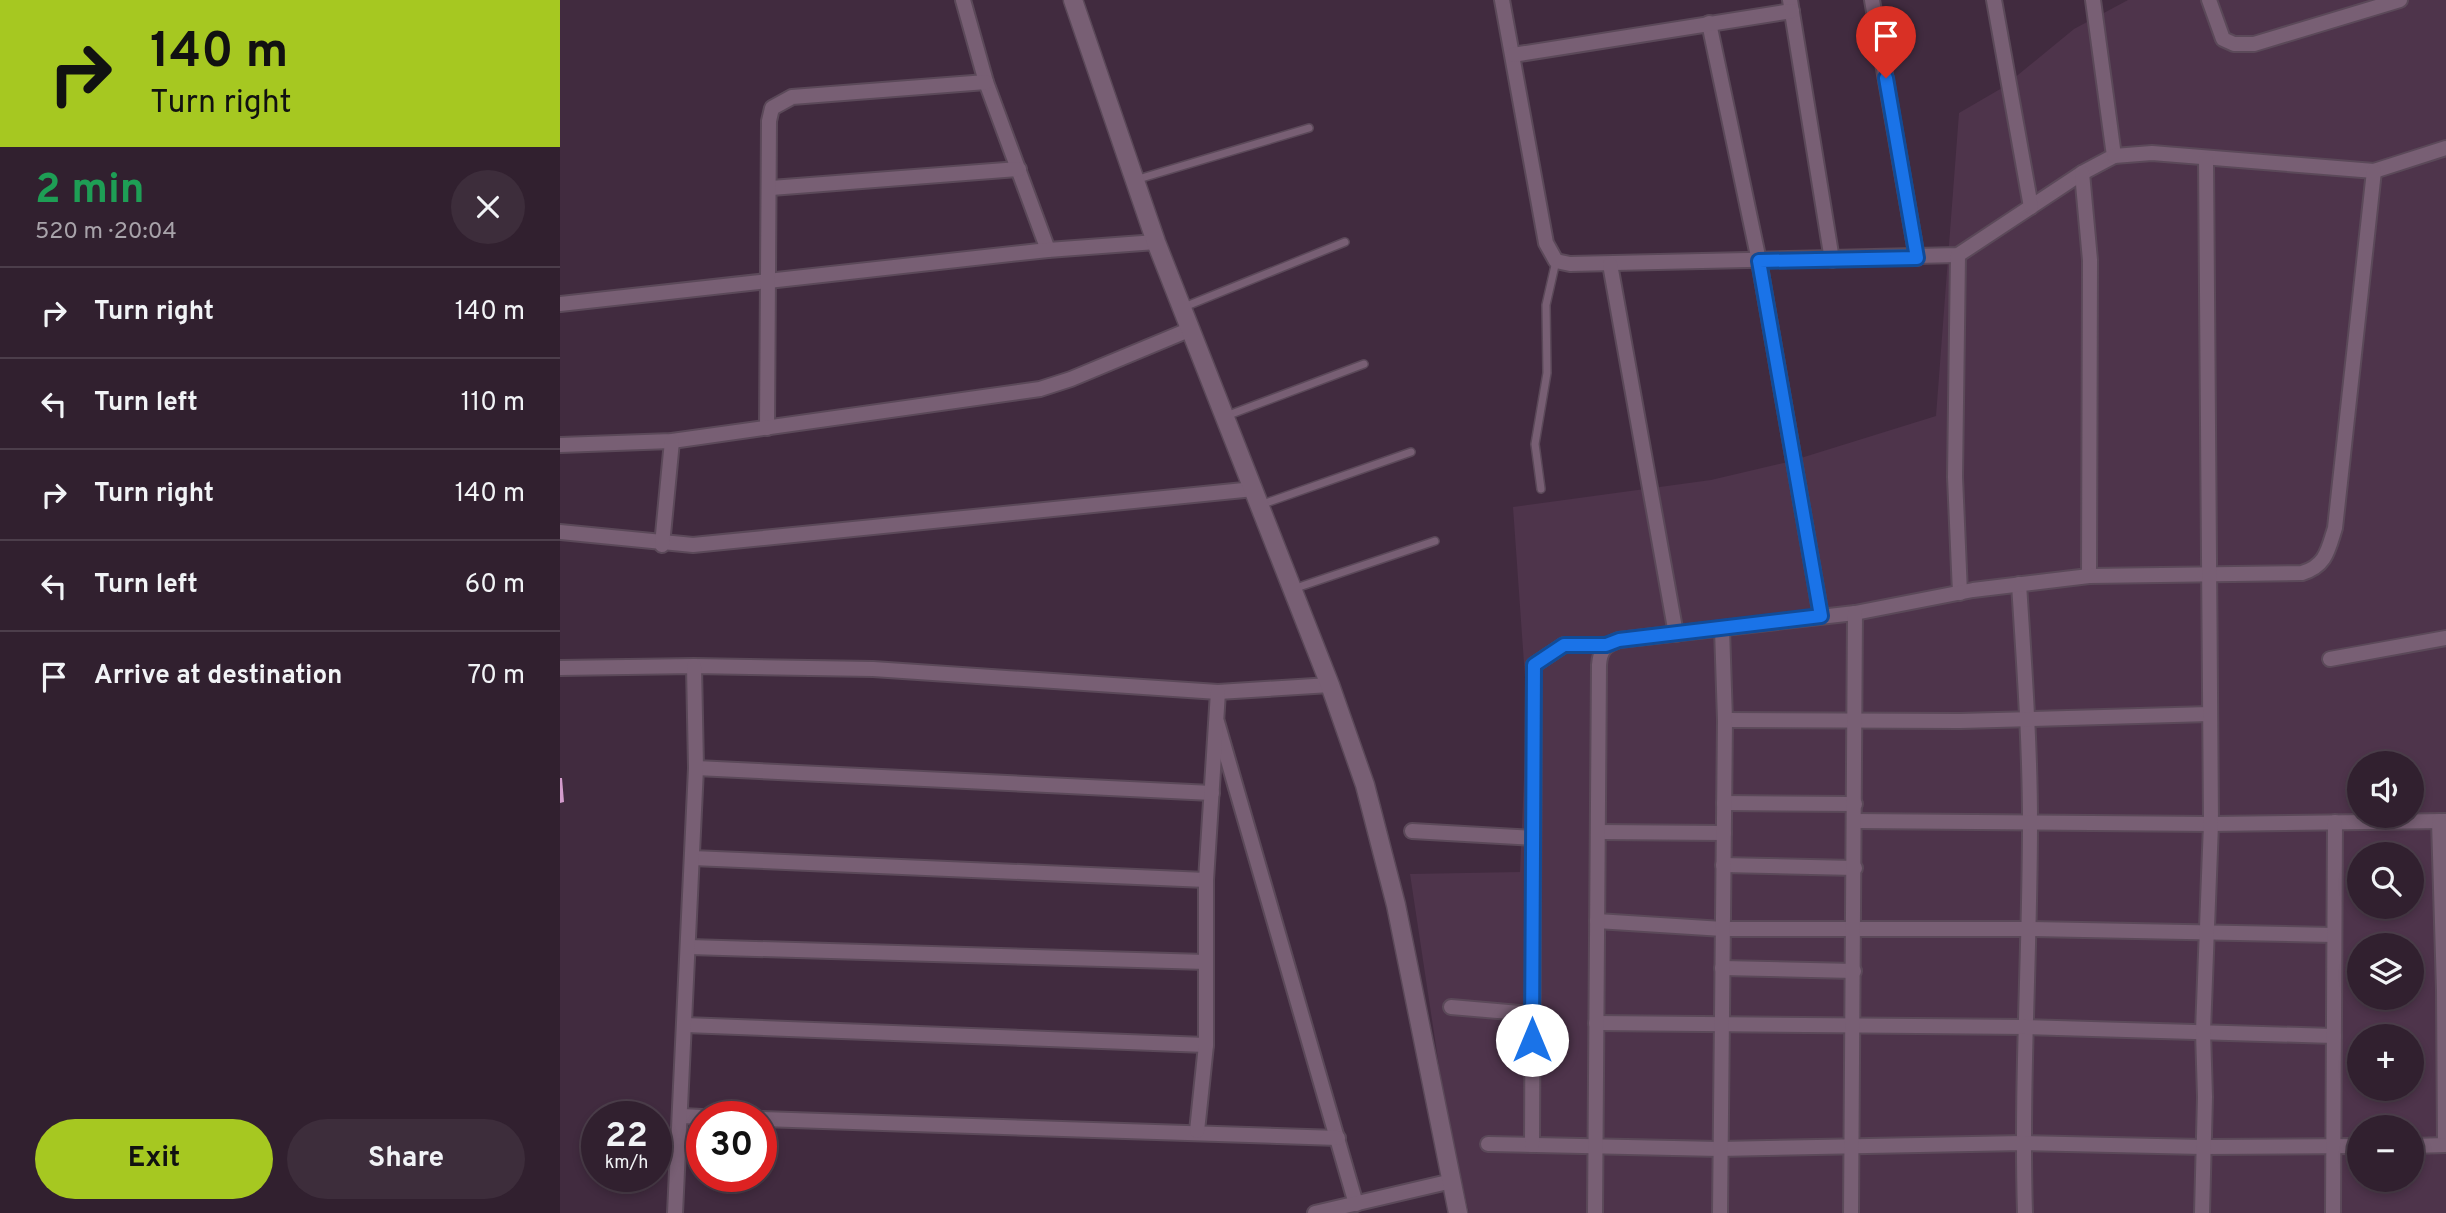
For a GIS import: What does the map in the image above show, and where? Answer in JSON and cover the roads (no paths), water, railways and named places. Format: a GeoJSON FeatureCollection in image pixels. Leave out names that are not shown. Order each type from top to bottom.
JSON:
{"type":"FeatureCollection","features":[{"type":"Feature","properties":{"kind":"street"},"geometry":{"type":"LineString","coordinates":[[963,0],[986,82],[1048,250]]}},
{"type":"Feature","properties":{"kind":"street"},"geometry":{"type":"LineString","coordinates":[[1073,0],[1156,242],[1184,307],[1330,685],[1365,785],[1396,905],[1458,1213]]}},
{"type":"Feature","properties":{"kind":"street"},"geometry":{"type":"LineString","coordinates":[[1502,0],[1546,243],[1556,261],[1570,264],[1958,255],[2082,173],[2114,156],[2152,153],[2374,171],[2446,148]]}},
{"type":"Feature","properties":{"kind":"street"},"geometry":{"type":"LineString","coordinates":[[1872,0],[1917,258]]}},
{"type":"Feature","properties":{"kind":"street"},"geometry":{"type":"LineString","coordinates":[[1994,0],[2031,207]]}},
{"type":"Feature","properties":{"kind":"street"},"geometry":{"type":"LineString","coordinates":[[2093,0],[2114,156]]}},
{"type":"Feature","properties":{"kind":"street"},"geometry":{"type":"LineString","coordinates":[[2208,0],[2223,39],[2234,44],[2254,44],[2400,0]]}},
{"type":"Feature","properties":{"kind":"street"},"geometry":{"type":"LineString","coordinates":[[1513,55],[1709,23],[1791,5],[1832,260]]}},
{"type":"Feature","properties":{"kind":"street"},"geometry":{"type":"LineString","coordinates":[[1709,23],[1759,261],[1821,616]]}},
{"type":"Feature","properties":{"kind":"street"},"geometry":{"type":"LineString","coordinates":[[767,428],[771,188],[769,121],[772,108],[792,97],[986,82]]}},
{"type":"Feature","properties":{"kind":"street"},"geometry":{"type":"LineString","coordinates":[[2202,1213],[2203,1031],[2211,824],[2206,159]]}},
{"type":"Feature","properties":{"kind":"street"},"geometry":{"type":"LineString","coordinates":[[771,188],[1019,169]]}},
{"type":"Feature","properties":{"kind":"street"},"geometry":{"type":"LineString","coordinates":[[1532,1145],[1534,665],[1564,645],[1606,645],[1619,640],[1855,613],[2019,583],[2089,576],[2302,573],[2315,569],[2326,557],[2335,528],[2374,171]]}},
{"type":"Feature","properties":{"kind":"street"},"geometry":{"type":"LineString","coordinates":[[2082,173],[2090,260],[2089,576]]}},
{"type":"Feature","properties":{"kind":"street"},"geometry":{"type":"LineString","coordinates":[[560,304],[1048,250],[1156,242]]}},
{"type":"Feature","properties":{"kind":"street"},"geometry":{"type":"LineString","coordinates":[[1958,255],[1955,477],[1960,593]]}},
{"type":"Feature","properties":{"kind":"street"},"geometry":{"type":"LineString","coordinates":[[1610,264],[1676,634]]}},
{"type":"Feature","properties":{"kind":"street"},"geometry":{"type":"LineString","coordinates":[[560,445],[672,441],[1040,389],[1071,379],[1191,329]]}},
{"type":"Feature","properties":{"kind":"street"},"geometry":{"type":"LineString","coordinates":[[662,545],[672,441]]}},
{"type":"Feature","properties":{"kind":"street"},"geometry":{"type":"LineString","coordinates":[[560,532],[613,535],[662,545],[693,545],[1257,497]]}},
{"type":"Feature","properties":{"kind":"street"},"geometry":{"type":"LineString","coordinates":[[2019,583],[2028,718],[2030,823],[2023,1143],[2025,1213]]}},
{"type":"Feature","properties":{"kind":"street"},"geometry":{"type":"LineString","coordinates":[[1851,1213],[1856,821],[1855,613]]}},
{"type":"Feature","properties":{"kind":"street"},"geometry":{"type":"LineString","coordinates":[[1720,1213],[1725,720],[1722,629]]}},
{"type":"Feature","properties":{"kind":"street"},"geometry":{"type":"LineString","coordinates":[[2330,659],[2446,638]]}},
{"type":"Feature","properties":{"kind":"street"},"geometry":{"type":"LineString","coordinates":[[1595,1213],[1599,655],[1606,645]]}},
{"type":"Feature","properties":{"kind":"street"},"geometry":{"type":"LineString","coordinates":[[560,668],[694,666],[873,669],[1218,692],[1330,685]]}},
{"type":"Feature","properties":{"kind":"street"},"geometry":{"type":"LineString","coordinates":[[675,1213],[689,947],[695,768],[694,666]]}},
{"type":"Feature","properties":{"kind":"street"},"geometry":{"type":"LineString","coordinates":[[1197,1131],[1206,1045],[1206,880],[1218,692]]}},
{"type":"Feature","properties":{"kind":"street"},"geometry":{"type":"LineString","coordinates":[[1725,720],[2210,714]]}},
{"type":"Feature","properties":{"kind":"street"},"geometry":{"type":"LineString","coordinates":[[1217,722],[1356,1204]]}},
{"type":"Feature","properties":{"kind":"street"},"geometry":{"type":"LineString","coordinates":[[695,768],[1212,793]]}},
{"type":"Feature","properties":{"kind":"street"},"geometry":{"type":"LineString","coordinates":[[1724,803],[1856,804]]}},
{"type":"Feature","properties":{"kind":"street"},"geometry":{"type":"LineString","coordinates":[[1856,821],[2211,824],[2442,821],[2445,1145],[2424,1146]]}},
{"type":"Feature","properties":{"kind":"street"},"geometry":{"type":"LineString","coordinates":[[2333,1213],[2335,822]]}},
{"type":"Feature","properties":{"kind":"street"},"geometry":{"type":"LineString","coordinates":[[1412,831],[1533,838]]}},
{"type":"Feature","properties":{"kind":"street"},"geometry":{"type":"LineString","coordinates":[[1598,832],[1724,833]]}},
{"type":"Feature","properties":{"kind":"street"},"geometry":{"type":"LineString","coordinates":[[692,858],[1206,880]]}},
{"type":"Feature","properties":{"kind":"street"},"geometry":{"type":"LineString","coordinates":[[1723,865],[1855,868]]}},
{"type":"Feature","properties":{"kind":"street"},"geometry":{"type":"LineString","coordinates":[[1597,921],[1723,929],[2029,929],[2334,935]]}},
{"type":"Feature","properties":{"kind":"street"},"geometry":{"type":"LineString","coordinates":[[689,947],[1206,962]]}},
{"type":"Feature","properties":{"kind":"street"},"geometry":{"type":"LineString","coordinates":[[1722,968],[1854,971]]}},
{"type":"Feature","properties":{"kind":"street"},"geometry":{"type":"LineString","coordinates":[[1451,1007],[1532,1014]]}},
{"type":"Feature","properties":{"kind":"street"},"geometry":{"type":"LineString","coordinates":[[1596,1023],[1721,1023],[1853,1028],[2026,1027],[2334,1035]]}},
{"type":"Feature","properties":{"kind":"street"},"geometry":{"type":"LineString","coordinates":[[685,1025],[1206,1045]]}},
{"type":"Feature","properties":{"kind":"street"},"geometry":{"type":"LineString","coordinates":[[777,1119],[1197,1131],[1338,1138]]}},
{"type":"Feature","properties":{"kind":"street"},"geometry":{"type":"LineString","coordinates":[[1488,1144],[1719,1149],[2023,1143],[2347,1146]]}},
{"type":"Feature","properties":{"kind":"street"},"geometry":{"type":"LineString","coordinates":[[1315,1213],[1452,1181]]}},
{"type":"Feature","properties":{"kind":"lane"},"geometry":{"type":"LineString","coordinates":[[1134,180],[1309,128]]}},
{"type":"Feature","properties":{"kind":"lane"},"geometry":{"type":"LineString","coordinates":[[1184,307],[1345,242]]}},
{"type":"Feature","properties":{"kind":"lane"},"geometry":{"type":"LineString","coordinates":[[1541,489],[1535,444],[1547,373],[1546,304],[1556,261]]}},
{"type":"Feature","properties":{"kind":"lane"},"geometry":{"type":"LineString","coordinates":[[1225,416],[1364,364]]}},
{"type":"Feature","properties":{"kind":"lane"},"geometry":{"type":"LineString","coordinates":[[1257,497],[1411,452]]}},
{"type":"Feature","properties":{"kind":"lane"},"geometry":{"type":"LineString","coordinates":[[1292,589],[1435,541]]}}]}
